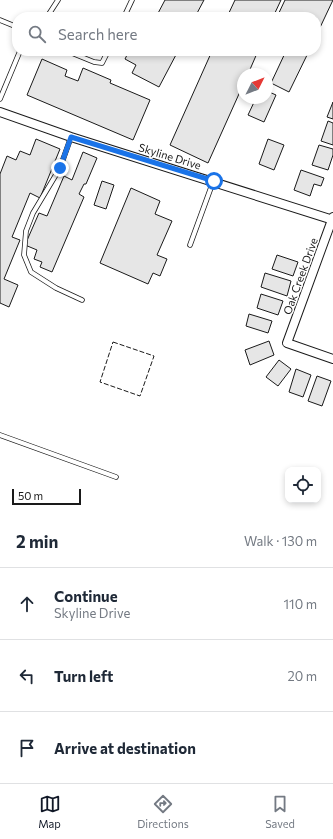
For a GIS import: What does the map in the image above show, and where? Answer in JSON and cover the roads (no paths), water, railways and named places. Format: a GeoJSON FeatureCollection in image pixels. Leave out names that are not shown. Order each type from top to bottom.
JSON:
{"type":"FeatureCollection","features":[{"type":"Feature","properties":{"kind":"street","name":"Skyline Drive"},"geometry":{"type":"LineString","coordinates":[[0,112],[71,137],[333,219]]}},
{"type":"Feature","properties":{"kind":"street","name":"Oak Creek Drive"},"geometry":{"type":"LineString","coordinates":[[333,219],[287,343],[333,359]]}},
{"type":"Feature","properties":{"kind":"lane"},"geometry":{"type":"LineString","coordinates":[[50,12],[58,0]]}},
{"type":"Feature","properties":{"kind":"lane"},"geometry":{"type":"LineString","coordinates":[[126,12],[132,0]]}},
{"type":"Feature","properties":{"kind":"lane"},"geometry":{"type":"LineString","coordinates":[[0,20],[12,24]]}},
{"type":"Feature","properties":{"kind":"lane"},"geometry":{"type":"LineString","coordinates":[[0,99],[18,56]]}},
{"type":"Feature","properties":{"kind":"lane"},"geometry":{"type":"LineString","coordinates":[[79,56],[94,62],[102,63],[106,56]]}},
{"type":"Feature","properties":{"kind":"lane"},"geometry":{"type":"LineString","coordinates":[[71,137],[60,168],[32,213],[26,231],[24,255],[31,272],[56,288],[82,300]]}},
{"type":"Feature","properties":{"kind":"lane"},"geometry":{"type":"LineString","coordinates":[[190,245],[214,181]]}},
{"type":"Feature","properties":{"kind":"lane"},"geometry":{"type":"LineString","coordinates":[[0,435],[116,477]]}}]}
